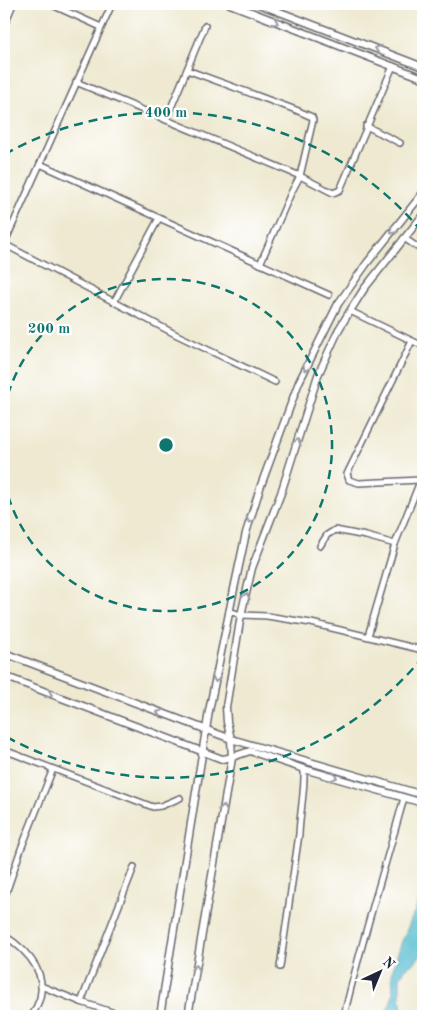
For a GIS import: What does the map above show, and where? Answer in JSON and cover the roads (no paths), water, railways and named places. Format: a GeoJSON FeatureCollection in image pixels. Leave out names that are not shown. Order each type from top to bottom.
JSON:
{"type":"FeatureCollection","features":[{"type":"Feature","properties":{"kind":"street"},"geometry":{"type":"LineString","coordinates":[[4,26],[13,4]]}},
{"type":"Feature","properties":{"kind":"street"},"geometry":{"type":"LineString","coordinates":[[50,4],[101,27]]}},
{"type":"Feature","properties":{"kind":"street"},"geometry":{"type":"LineString","coordinates":[[112,4],[4,244],[177,335],[274,382]]}},
{"type":"Feature","properties":{"kind":"street"},"geometry":{"type":"LineString","coordinates":[[230,4],[423,78]]}},
{"type":"Feature","properties":{"kind":"street"},"geometry":{"type":"LineString","coordinates":[[259,4],[423,67]]}},
{"type":"Feature","properties":{"kind":"street"},"geometry":{"type":"LineString","coordinates":[[166,120],[206,26]]}},
{"type":"Feature","properties":{"kind":"street"},"geometry":{"type":"LineString","coordinates":[[76,82],[300,176],[333,193],[340,190],[393,66]]}},
{"type":"Feature","properties":{"kind":"street"},"geometry":{"type":"LineString","coordinates":[[187,70],[312,117],[314,123],[300,176],[260,264]]}},
{"type":"Feature","properties":{"kind":"street"},"geometry":{"type":"LineString","coordinates":[[366,126],[400,143]]}},
{"type":"Feature","properties":{"kind":"street"},"geometry":{"type":"LineString","coordinates":[[40,164],[329,295]]}},
{"type":"Feature","properties":{"kind":"street"},"geometry":{"type":"LineString","coordinates":[[160,1016],[204,753],[209,711],[246,533],[258,493],[299,382],[320,339],[348,290],[423,193]]}},
{"type":"Feature","properties":{"kind":"street"},"geometry":{"type":"LineString","coordinates":[[188,1016],[232,758],[226,707],[241,615],[252,568],[281,493],[318,375],[339,329],[364,289],[423,215]]}},
{"type":"Feature","properties":{"kind":"street"},"geometry":{"type":"LineString","coordinates":[[114,302],[159,218]]}},
{"type":"Feature","properties":{"kind":"street"},"geometry":{"type":"LineString","coordinates":[[404,238],[423,252]]}},
{"type":"Feature","properties":{"kind":"street"},"geometry":{"type":"LineString","coordinates":[[350,311],[423,346]]}},
{"type":"Feature","properties":{"kind":"street"},"geometry":{"type":"LineString","coordinates":[[412,341],[347,474],[349,480],[359,483],[420,480]]}},
{"type":"Feature","properties":{"kind":"street"},"geometry":{"type":"LineString","coordinates":[[368,636],[395,544],[423,474]]}},
{"type":"Feature","properties":{"kind":"street"},"geometry":{"type":"LineString","coordinates":[[320,546],[327,535],[334,530],[395,544]]}},
{"type":"Feature","properties":{"kind":"street"},"geometry":{"type":"LineString","coordinates":[[229,611],[241,615],[267,616],[311,623],[423,650]]}},
{"type":"Feature","properties":{"kind":"street"},"geometry":{"type":"LineString","coordinates":[[4,653],[231,739],[423,795]]}},
{"type":"Feature","properties":{"kind":"street"},"geometry":{"type":"LineString","coordinates":[[4,676],[222,759],[232,758],[250,751],[423,803]]}},
{"type":"Feature","properties":{"kind":"street"},"geometry":{"type":"LineString","coordinates":[[4,750],[154,806],[160,806],[180,798]]}},
{"type":"Feature","properties":{"kind":"street"},"geometry":{"type":"LineString","coordinates":[[280,967],[299,834],[304,788],[304,768]]}},
{"type":"Feature","properties":{"kind":"street"},"geometry":{"type":"LineString","coordinates":[[4,899],[21,849],[53,769]]}},
{"type":"Feature","properties":{"kind":"street"},"geometry":{"type":"LineString","coordinates":[[344,1016],[356,961],[378,892],[404,798]]}},
{"type":"Feature","properties":{"kind":"street"},"geometry":{"type":"LineString","coordinates":[[81,1002],[134,868]]}},
{"type":"Feature","properties":{"kind":"street"},"geometry":{"type":"LineString","coordinates":[[4,935],[28,954],[36,965],[41,986],[40,999],[32,1016]]}},
{"type":"Feature","properties":{"kind":"street"},"geometry":{"type":"LineString","coordinates":[[41,986],[124,1016]]}},
{"type":"Feature","properties":{"kind":"water"},"geometry":{"type":"Polygon","coordinates":[[[423,891],[423,952],[415,962],[405,969],[400,978],[403,1016],[384,1016],[393,994],[392,972],[400,946],[423,891]]]}}]}
